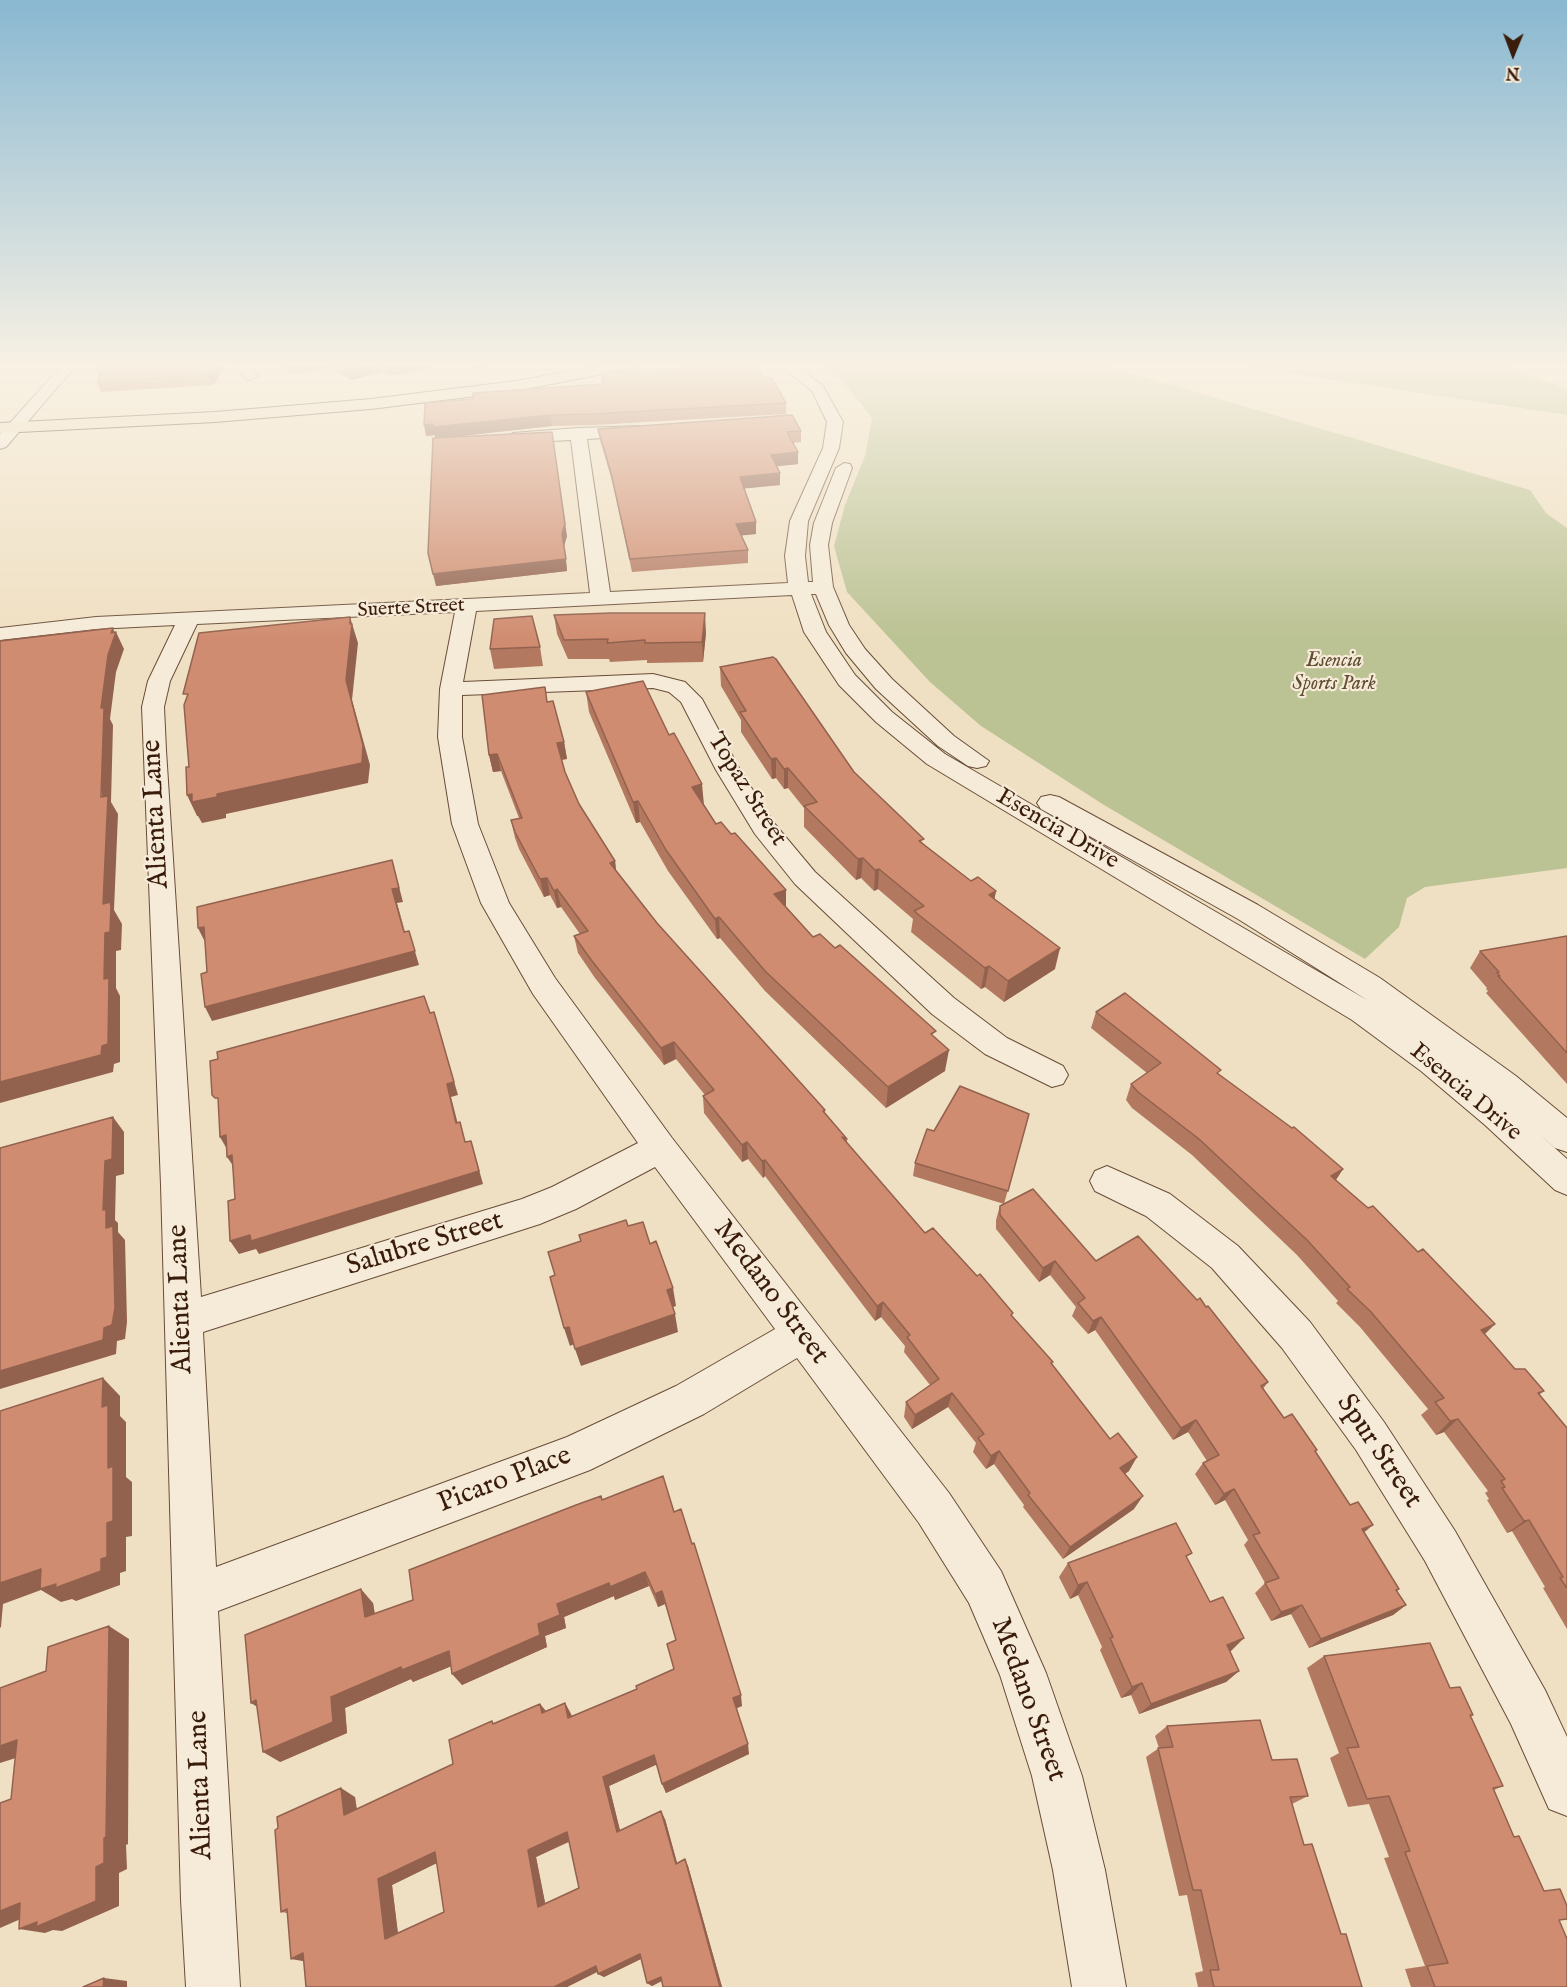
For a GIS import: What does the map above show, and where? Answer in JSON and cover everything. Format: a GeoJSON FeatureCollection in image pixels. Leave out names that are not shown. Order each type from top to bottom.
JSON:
{"type":"FeatureCollection","features":[{"type":"Feature","properties":{"kind":"street"},"geometry":{"type":"LineString","coordinates":[[581,455],[601,598]]}},
{"type":"Feature","properties":{"kind":"street","name":"Esencia Drive"},"geometry":{"type":"LineString","coordinates":[[828,455],[795,538],[811,588],[815,632],[847,680],[884,717],[936,759],[1363,1012],[1432,1062],[1497,1116],[1567,1180]]}},
{"type":"Feature","properties":{"kind":"street","name":"Esencia Drive"},"geometry":{"type":"LineString","coordinates":[[849,455],[820,535],[811,588],[857,653],[884,684],[946,741],[995,772],[1319,953],[1426,1025],[1505,1085],[1567,1138]]}},
{"type":"Feature","properties":{"kind":"street","name":"Suerte Street"},"geometry":{"type":"LineString","coordinates":[[0,634],[96,623],[466,607],[811,588]]}},
{"type":"Feature","properties":{"kind":"street","name":"Medano Street"},"geometry":{"type":"LineString","coordinates":[[466,607],[451,689],[450,737],[458,795],[465,824],[495,903],[544,986],[660,1148],[934,1508],[985,1587],[1023,1673],[1057,1776],[1080,1870],[1099,1987]]}},
{"type":"Feature","properties":{"kind":"street","name":"Alienta Lane"},"geometry":{"type":"LineString","coordinates":[[189,619],[162,672],[153,708],[207,1900],[213,1987]]}},
{"type":"Feature","properties":{"kind":"street","name":"Topaz Street"},"geometry":{"type":"LineString","coordinates":[[451,689],[642,681],[677,687],[691,699],[728,770],[764,828],[806,878],[943,1006],[996,1046],[1052,1075]]}},
{"type":"Feature","properties":{"kind":"street","name":"Salubre Street"},"geometry":{"type":"LineString","coordinates":[[182,1321],[526,1213],[564,1198],[660,1148]]}},
{"type":"Feature","properties":{"kind":"street","name":"Spur Street"},"geometry":{"type":"LineString","coordinates":[[1107,1181],[1158,1205],[1225,1257],[1296,1335],[1371,1436],[1440,1546],[1528,1707],[1567,1791]]}},
{"type":"Feature","properties":{"kind":"street","name":"Picaro Place"},"geometry":{"type":"LineString","coordinates":[[195,1597],[575,1455],[690,1400],[801,1335]]}},
{"type":"Feature","properties":{"kind":"green space","name":"Esencia Sports Park"},"geometry":{"type":"Polygon","coordinates":[[[1410,455],[1530,490],[1546,513],[1567,528],[1567,868],[1425,887],[1407,898],[1399,927],[1365,959],[1104,805],[981,726],[930,682],[847,592],[834,546],[845,505],[865,456],[1410,455]]]}},
{"type":"Feature","properties":{"kind":"building"},"geometry":{"type":"Polygon","coordinates":[[[432,455],[555,455],[565,524],[562,534],[566,559],[433,574],[428,553],[432,455]]]}},
{"type":"Feature","properties":{"kind":"building"},"geometry":{"type":"Polygon","coordinates":[[[606,455],[773,455],[771,455],[780,473],[740,477],[756,522],[736,524],[748,550],[630,559],[606,455]]]}},
{"type":"Feature","properties":{"kind":"building"},"geometry":{"type":"Polygon","coordinates":[[[705,613],[702,642],[645,643],[645,640],[607,643],[608,639],[564,640],[554,615],[705,613]]]}},
{"type":"Feature","properties":{"kind":"building"},"geometry":{"type":"Polygon","coordinates":[[[532,616],[540,647],[490,649],[494,619],[532,616]]]}},
{"type":"Feature","properties":{"kind":"building"},"geometry":{"type":"Polygon","coordinates":[[[350,617],[350,624],[352,624],[346,680],[363,745],[362,763],[217,794],[217,797],[192,802],[192,794],[187,795],[186,767],[189,767],[184,705],[188,694],[183,694],[199,633],[350,617]]]}},
{"type":"Feature","properties":{"kind":"building"},"geometry":{"type":"Polygon","coordinates":[[[113,628],[111,633],[116,632],[108,655],[101,708],[104,708],[101,797],[108,796],[103,904],[110,902],[111,906],[110,932],[105,933],[104,979],[109,978],[108,1044],[102,1046],[101,1055],[0,1082],[0,641],[113,628]]]}},
{"type":"Feature","properties":{"kind":"building"},"geometry":{"type":"Polygon","coordinates":[[[773,657],[854,772],[924,839],[919,841],[971,881],[978,877],[996,891],[989,895],[1060,948],[1008,981],[989,966],[985,968],[914,911],[924,906],[879,869],[875,870],[863,858],[858,859],[804,806],[817,802],[788,768],[784,769],[776,758],[771,759],[740,712],[746,711],[720,667],[773,657]]]}},
{"type":"Feature","properties":{"kind":"building"},"geometry":{"type":"Polygon","coordinates":[[[643,681],[669,735],[674,733],[702,784],[692,787],[716,824],[721,822],[731,834],[735,833],[786,890],[774,894],[813,937],[820,934],[835,948],[840,945],[936,1031],[931,1034],[949,1050],[888,1087],[765,971],[719,917],[715,919],[666,850],[638,801],[633,802],[586,692],[643,681]]]}},
{"type":"Feature","properties":{"kind":"building"},"geometry":{"type":"Polygon","coordinates":[[[545,687],[547,702],[553,701],[564,742],[557,743],[565,772],[579,804],[615,861],[610,863],[657,923],[825,1110],[823,1111],[847,1139],[842,1137],[925,1233],[933,1228],[977,1276],[980,1274],[1013,1313],[1011,1315],[1053,1362],[1051,1363],[1110,1439],[1118,1433],[1137,1457],[1120,1468],[1143,1496],[1070,1547],[1028,1495],[1030,1493],[999,1451],[991,1456],[978,1438],[984,1434],[952,1393],[915,1415],[906,1402],[939,1379],[907,1337],[910,1335],[883,1302],[877,1306],[765,1160],[762,1161],[747,1142],[742,1145],[703,1096],[714,1090],[674,1042],[661,1048],[574,936],[588,931],[557,889],[554,891],[547,878],[540,879],[515,832],[511,820],[522,818],[497,754],[489,755],[482,695],[545,687]]]}},
{"type":"Feature","properties":{"kind":"building"},"geometry":{"type":"Polygon","coordinates":[[[392,860],[399,888],[392,889],[404,932],[409,931],[415,951],[205,1007],[201,974],[207,972],[204,927],[198,928],[197,907],[392,860]]]}},
{"type":"Feature","properties":{"kind":"building"},"geometry":{"type":"Polygon","coordinates":[[[1567,936],[1567,1053],[1498,976],[1500,976],[1497,973],[1499,972],[1480,951],[1567,936]]]}},
{"type":"Feature","properties":{"kind":"building"},"geometry":{"type":"Polygon","coordinates":[[[1125,993],[1221,1070],[1217,1073],[1292,1128],[1294,1127],[1343,1169],[1331,1176],[1368,1208],[1373,1206],[1418,1252],[1423,1249],[1495,1324],[1481,1330],[1515,1369],[1525,1369],[1544,1391],[1538,1393],[1567,1428],[1567,1588],[1560,1578],[1563,1577],[1529,1520],[1524,1521],[1502,1488],[1505,1487],[1501,1481],[1505,1479],[1458,1419],[1450,1421],[1435,1402],[1444,1398],[1371,1312],[1347,1289],[1350,1287],[1307,1240],[1199,1139],[1138,1092],[1131,1084],[1161,1063],[1096,1012],[1125,993]]]}},
{"type":"Feature","properties":{"kind":"building"},"geometry":{"type":"Polygon","coordinates":[[[424,996],[430,1013],[434,1012],[454,1082],[447,1084],[456,1123],[460,1122],[465,1142],[471,1141],[479,1171],[251,1241],[250,1235],[230,1241],[228,1201],[235,1199],[232,1155],[227,1157],[226,1135],[220,1137],[218,1098],[212,1095],[210,1061],[218,1059],[217,1052],[424,996]]]}},
{"type":"Feature","properties":{"kind":"building"},"geometry":{"type":"Polygon","coordinates":[[[960,1086],[1029,1114],[1008,1191],[915,1163],[927,1129],[934,1131],[960,1086]]]}},
{"type":"Feature","properties":{"kind":"building"},"geometry":{"type":"Polygon","coordinates":[[[113,1117],[112,1159],[105,1161],[103,1210],[106,1209],[106,1228],[113,1226],[115,1308],[112,1325],[104,1328],[103,1340],[0,1371],[0,1148],[113,1117]]]}},
{"type":"Feature","properties":{"kind":"building"},"geometry":{"type":"Polygon","coordinates":[[[1033,1189],[1096,1261],[1138,1236],[1197,1300],[1200,1298],[1206,1307],[1208,1306],[1268,1382],[1261,1386],[1284,1418],[1292,1414],[1350,1505],[1358,1502],[1373,1525],[1362,1529],[1399,1589],[1396,1590],[1406,1605],[1321,1639],[1302,1605],[1281,1612],[1265,1583],[1279,1578],[1253,1535],[1260,1533],[1234,1489],[1224,1494],[1203,1463],[1219,1455],[1196,1420],[1181,1428],[1101,1317],[1093,1321],[1078,1303],[1085,1298],[1055,1261],[1043,1268],[1000,1215],[1000,1206],[1033,1189]]]}},
{"type":"Feature","properties":{"kind":"building"},"geometry":{"type":"Polygon","coordinates":[[[626,1220],[628,1226],[643,1222],[650,1244],[656,1241],[673,1288],[667,1290],[675,1314],[575,1349],[569,1327],[564,1328],[550,1277],[555,1275],[548,1252],[581,1241],[579,1235],[626,1220]]]}},
{"type":"Feature","properties":{"kind":"building"},"geometry":{"type":"Polygon","coordinates":[[[103,1378],[102,1407],[108,1405],[108,1468],[113,1466],[113,1521],[107,1523],[107,1557],[101,1559],[101,1571],[55,1588],[56,1584],[40,1589],[41,1569],[0,1583],[0,1411],[103,1378]]]}},
{"type":"Feature","properties":{"kind":"building"},"geometry":{"type":"Polygon","coordinates":[[[663,1476],[674,1512],[681,1509],[692,1544],[694,1543],[741,1695],[733,1698],[748,1744],[662,1784],[654,1755],[603,1777],[617,1832],[661,1811],[676,1864],[685,1859],[720,1987],[663,1987],[661,1977],[647,1983],[640,1954],[598,1974],[596,1966],[554,1987],[306,1987],[303,1953],[291,1959],[287,1909],[281,1912],[275,1830],[278,1828],[277,1817],[341,1788],[344,1815],[453,1764],[449,1740],[492,1721],[493,1724],[540,1704],[542,1713],[565,1703],[568,1718],[637,1689],[636,1686],[674,1669],[667,1644],[676,1640],[662,1591],[655,1594],[645,1572],[610,1587],[609,1583],[557,1604],[560,1615],[538,1624],[540,1635],[452,1674],[449,1651],[402,1670],[401,1667],[331,1697],[333,1722],[263,1752],[256,1700],[251,1703],[245,1635],[361,1589],[365,1617],[413,1600],[409,1570],[576,1505],[601,1496],[602,1500],[663,1476]],[[567,1832],[528,1850],[538,1907],[579,1888],[567,1832]],[[435,1852],[378,1879],[385,1939],[444,1912],[435,1852]]]}},
{"type":"Feature","properties":{"kind":"building"},"geometry":{"type":"Polygon","coordinates":[[[1176,1523],[1192,1553],[1186,1556],[1210,1602],[1223,1597],[1244,1638],[1227,1645],[1239,1671],[1151,1704],[1142,1683],[1132,1687],[1110,1638],[1113,1637],[1087,1582],[1078,1585],[1068,1563],[1176,1523]]]}},
{"type":"Feature","properties":{"kind":"building"},"geometry":{"type":"Polygon","coordinates":[[[109,1626],[106,1837],[104,1838],[104,1863],[96,1867],[96,1901],[36,1927],[37,1922],[19,1929],[20,1903],[0,1911],[0,1803],[11,1799],[17,1740],[0,1746],[0,1688],[46,1671],[48,1647],[109,1626]]]}},
{"type":"Feature","properties":{"kind":"building"},"geometry":{"type":"Polygon","coordinates":[[[1430,1643],[1450,1688],[1460,1687],[1473,1715],[1470,1715],[1503,1786],[1493,1788],[1514,1837],[1519,1836],[1544,1891],[1560,1889],[1567,1906],[1567,1919],[1559,1920],[1567,1939],[1567,1987],[1435,1987],[1427,1966],[1448,1963],[1405,1852],[1410,1851],[1389,1796],[1367,1799],[1347,1748],[1359,1747],[1324,1656],[1430,1643]]]}},
{"type":"Feature","properties":{"kind":"building"},"geometry":{"type":"Polygon","coordinates":[[[1260,1720],[1272,1760],[1297,1759],[1308,1796],[1290,1797],[1304,1845],[1312,1844],[1341,1934],[1346,1934],[1362,1987],[1214,1987],[1210,1970],[1219,1970],[1201,1890],[1193,1890],[1158,1748],[1173,1747],[1167,1726],[1260,1720]]]}},
{"type":"Feature","properties":{"kind":"building"},"geometry":{"type":"Polygon","coordinates":[[[104,1978],[103,1987],[83,1987],[104,1978]]]}}]}
